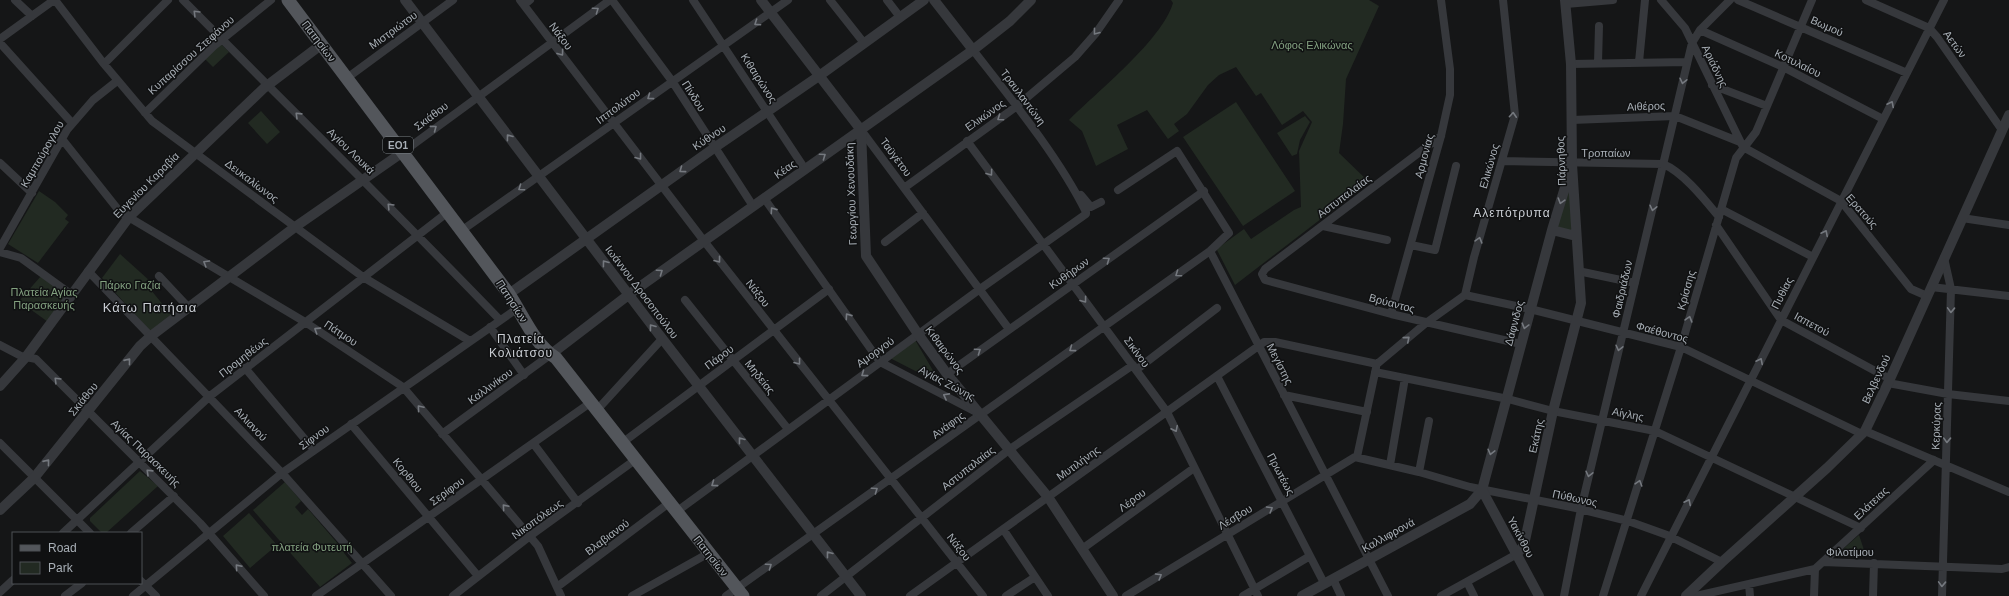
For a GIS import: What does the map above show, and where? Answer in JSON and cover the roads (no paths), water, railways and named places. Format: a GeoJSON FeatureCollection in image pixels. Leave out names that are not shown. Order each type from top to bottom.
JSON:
{"type":"FeatureCollection","features":[{"type":"Feature","properties":{"kind":"main road","name":"Πατησίων"},"geometry":{"type":"LineString","coordinates":[[288,0],[509,294],[518,308],[520,316],[550,354],[556,358],[740,592]]}},
{"type":"Feature","properties":{"kind":"street"},"geometry":{"type":"LineString","coordinates":[[15,0],[32,16]]}},
{"type":"Feature","properties":{"kind":"street"},"geometry":{"type":"LineString","coordinates":[[0,39],[55,0]]}},
{"type":"Feature","properties":{"kind":"street","name":"Δευκαλίωνος"},"geometry":{"type":"LineString","coordinates":[[55,0],[117,81],[152,121],[363,277],[470,341]]}},
{"type":"Feature","properties":{"kind":"street"},"geometry":{"type":"LineString","coordinates":[[104,64],[168,0]]}},
{"type":"Feature","properties":{"kind":"street","name":"Αγίου Λουκά"},"geometry":{"type":"LineString","coordinates":[[183,0],[267,86],[418,234],[500,320]]}},
{"type":"Feature","properties":{"kind":"street","name":"Κυπαρίσσου Στεφάνου"},"geometry":{"type":"LineString","coordinates":[[145,113],[222,39],[271,0]]}},
{"type":"Feature","properties":{"kind":"street","name":"Ιωάννου Δροσοπούλου"},"geometry":{"type":"LineString","coordinates":[[405,0],[662,339],[862,596]]}},
{"type":"Feature","properties":{"kind":"street","name":"Μιστριώτου"},"geometry":{"type":"LineString","coordinates":[[347,78],[453,0]]}},
{"type":"Feature","properties":{"kind":"street","name":"Σκιάθου"},"geometry":{"type":"LineString","coordinates":[[0,510],[34,478],[140,346],[151,336],[295,227],[403,152],[552,41],[611,0]]}},
{"type":"Feature","properties":{"kind":"street","name":"Πίνδου"},"geometry":{"type":"LineString","coordinates":[[611,0],[672,81],[753,206]]}},
{"type":"Feature","properties":{"kind":"street","name":"Κιθαιρώνος"},"geometry":{"type":"LineString","coordinates":[[693,0],[805,169]]}},
{"type":"Feature","properties":{"kind":"street","name":"Ταϋγέτου"},"geometry":{"type":"LineString","coordinates":[[761,0],[861,130],[1010,329]]}},
{"type":"Feature","properties":{"kind":"street","name":"Ιππολύτου"},"geometry":{"type":"LineString","coordinates":[[462,231],[788,0]]}},
{"type":"Feature","properties":{"kind":"street"},"geometry":{"type":"LineString","coordinates":[[830,0],[864,44]]}},
{"type":"Feature","properties":{"kind":"street"},"geometry":{"type":"LineString","coordinates":[[887,0],[900,17]]}},
{"type":"Feature","properties":{"kind":"street","name":"Κύθνου"},"geometry":{"type":"LineString","coordinates":[[509,294],[714,148],[767,113],[924,0]]}},
{"type":"Feature","properties":{"kind":"street","name":"Τραυλαντώνη"},"geometry":{"type":"LineString","coordinates":[[934,0],[1017,106],[1072,186],[1086,212]]}},
{"type":"Feature","properties":{"kind":"street","name":"Κέας"},"geometry":{"type":"LineString","coordinates":[[550,354],[628,294],[973,50],[1010,21],[1031,0]]}},
{"type":"Feature","properties":{"kind":"street","name":"Ελικώνος"},"geometry":{"type":"LineString","coordinates":[[904,188],[1017,106],[1075,57],[1096,33],[1119,0]]}},
{"type":"Feature","properties":{"kind":"street","name":"Αρμονίας"},"geometry":{"type":"LineString","coordinates":[[1391,314],[1441,136],[1451,84],[1441,0]]}},
{"type":"Feature","properties":{"kind":"street","name":"Ελικώνος"},"geometry":{"type":"LineString","coordinates":[[1465,295],[1474,257],[1515,115],[1503,0]]}},
{"type":"Feature","properties":{"kind":"street"},"geometry":{"type":"LineString","coordinates":[[1566,2],[1613,0]]}},
{"type":"Feature","properties":{"kind":"street"},"geometry":{"type":"LineString","coordinates":[[1639,62],[1645,0]]}},
{"type":"Feature","properties":{"kind":"street","name":"Αριάδνης"},"geometry":{"type":"LineString","coordinates":[[1661,0],[1684,28],[1741,145]]}},
{"type":"Feature","properties":{"kind":"street","name":"Φαιδριάδων"},"geometry":{"type":"LineString","coordinates":[[1564,596],[1581,509],[1692,43],[1700,30],[1730,0]]}},
{"type":"Feature","properties":{"kind":"street","name":"Βωμού"},"geometry":{"type":"LineString","coordinates":[[1738,0],[1802,26],[1907,73]]}},
{"type":"Feature","properties":{"kind":"street","name":"Κρίσσης"},"geometry":{"type":"LineString","coordinates":[[1603,596],[1628,521],[1681,347],[1736,158],[1741,145],[1756,132],[1812,0]]}},
{"type":"Feature","properties":{"kind":"street","name":"Αετών"},"geometry":{"type":"LineString","coordinates":[[1866,0],[1929,28],[1938,37],[2002,130]]}},
{"type":"Feature","properties":{"kind":"street","name":"Πυθίας"},"geometry":{"type":"LineString","coordinates":[[1640,596],[1944,0]]}},
{"type":"Feature","properties":{"kind":"street","name":"Νάξου"},"geometry":{"type":"LineString","coordinates":[[525,2],[552,41],[661,186],[828,400],[958,562],[983,596]]}},
{"type":"Feature","properties":{"kind":"street","name":"Πάρνηθος"},"geometry":{"type":"LineString","coordinates":[[1566,2],[1571,64],[1572,164],[1581,303],[1577,321]]}},
{"type":"Feature","properties":{"kind":"street"},"geometry":{"type":"LineString","coordinates":[[1598,26],[1598,63]]}},
{"type":"Feature","properties":{"kind":"street","name":"Κοτυλαίου"},"geometry":{"type":"LineString","coordinates":[[1700,30],[1783,67],[1884,119]]}},
{"type":"Feature","properties":{"kind":"street"},"geometry":{"type":"LineString","coordinates":[[0,43],[72,123]]}},
{"type":"Feature","properties":{"kind":"street","name":"Ευγενίου Καραβία"},"geometry":{"type":"LineString","coordinates":[[0,386],[26,357],[72,296],[88,271],[128,216],[267,86],[322,44]]}},
{"type":"Feature","properties":{"kind":"street"},"geometry":{"type":"LineString","coordinates":[[1571,64],[1687,62]]}},
{"type":"Feature","properties":{"kind":"street","name":"Καμπούρογλου"},"geometry":{"type":"LineString","coordinates":[[0,248],[72,123],[93,100],[117,81]]}},
{"type":"Feature","properties":{"kind":"street"},"geometry":{"type":"LineString","coordinates":[[1712,85],[1767,106]]}},
{"type":"Feature","properties":{"kind":"street","name":"Βελβενδού"},"geometry":{"type":"LineString","coordinates":[[1686,596],[1796,497],[1863,432],[1889,381],[2009,114]]}},
{"type":"Feature","properties":{"kind":"street","name":"Αιθέρος"},"geometry":{"type":"LineString","coordinates":[[1572,120],[1674,116],[1741,145]]}},
{"type":"Feature","properties":{"kind":"street","name":"Γεωργίου Χενουδάκη"},"geometry":{"type":"LineString","coordinates":[[861,130],[866,256]]}},
{"type":"Feature","properties":{"kind":"street","name":"Αστυπαλαίας"},"geometry":{"type":"LineString","coordinates":[[1262,274],[1265,269],[1441,136]]}},
{"type":"Feature","properties":{"kind":"street","name":"Πάτμου"},"geometry":{"type":"LineString","coordinates":[[62,139],[120,212],[304,322],[403,388],[538,546],[561,596]]}},
{"type":"Feature","properties":{"kind":"street","name":"Σικίνου"},"geometry":{"type":"LineString","coordinates":[[968,141],[1167,412],[1257,593]]}},
{"type":"Feature","properties":{"kind":"street","name":"Ερατούς"},"geometry":{"type":"LineString","coordinates":[[1741,145],[1842,201],[1911,290],[1929,292],[1952,290],[2009,296]]}},
{"type":"Feature","properties":{"kind":"street"},"geometry":{"type":"LineString","coordinates":[[1118,190],[1177,151],[1204,191],[1229,233],[1210,251]]}},
{"type":"Feature","properties":{"kind":"street","name":"Τροπαίων"},"geometry":{"type":"LineString","coordinates":[[1502,161],[1572,164],[1663,164]]}},
{"type":"Feature","properties":{"kind":"street"},"geometry":{"type":"LineString","coordinates":[[0,163],[32,193]]}},
{"type":"Feature","properties":{"kind":"street","name":"Δάφνιδος"},"geometry":{"type":"LineString","coordinates":[[1482,490],[1520,344],[1572,164]]}},
{"type":"Feature","properties":{"kind":"street"},"geometry":{"type":"LineString","coordinates":[[1663,164],[1671,168],[1720,213],[1813,256]]}},
{"type":"Feature","properties":{"kind":"street"},"geometry":{"type":"LineString","coordinates":[[1411,245],[1435,250],[1456,166]]}},
{"type":"Feature","properties":{"kind":"street"},"geometry":{"type":"LineString","coordinates":[[1072,186],[1091,207],[1101,202]]}},
{"type":"Feature","properties":{"kind":"street","name":"Κυθήρων"},"geometry":{"type":"LineString","coordinates":[[947,374],[1204,191]]}},
{"type":"Feature","properties":{"kind":"street","name":"Αγίας Ζώνης"},"geometry":{"type":"LineString","coordinates":[[764,198],[880,362],[981,415],[1048,497],[1113,596]]}},
{"type":"Feature","properties":{"kind":"street","name":"Προμηθέως"},"geometry":{"type":"LineString","coordinates":[[64,532],[210,396],[448,212]]}},
{"type":"Feature","properties":{"kind":"street","name":"Αμοργού"},"geometry":{"type":"LineString","coordinates":[[673,508],[753,455],[980,289],[1084,216],[1086,212]]}},
{"type":"Feature","properties":{"kind":"street"},"geometry":{"type":"LineString","coordinates":[[885,242],[923,213]]}},
{"type":"Feature","properties":{"kind":"street"},"geometry":{"type":"LineString","coordinates":[[1962,218],[2009,225]]}},
{"type":"Feature","properties":{"kind":"street","name":"Ιαπετού"},"geometry":{"type":"LineString","coordinates":[[1716,225],[1781,320],[1889,381],[1948,394],[2009,401]]}},
{"type":"Feature","properties":{"kind":"street"},"geometry":{"type":"LineString","coordinates":[[1323,226],[1387,240]]}},
{"type":"Feature","properties":{"kind":"street"},"geometry":{"type":"LineString","coordinates":[[1552,230],[1576,236]]}},
{"type":"Feature","properties":{"kind":"street","name":"Ανάφης"},"geometry":{"type":"LineString","coordinates":[[726,596],[740,592],[813,534],[1210,251]]}},
{"type":"Feature","properties":{"kind":"street","name":"Μεγίστης"},"geometry":{"type":"LineString","coordinates":[[1210,251],[1388,596]]}},
{"type":"Feature","properties":{"kind":"street"},"geometry":{"type":"LineString","coordinates":[[0,252],[21,258],[72,296]]}},
{"type":"Feature","properties":{"kind":"street","name":"Κιθαιρώνος"},"geometry":{"type":"LineString","coordinates":[[866,256],[918,334],[947,374],[981,415]]}},
{"type":"Feature","properties":{"kind":"street","name":"Κερκύρας"},"geometry":{"type":"LineString","coordinates":[[1942,596],[1952,290],[1944,258]]}},
{"type":"Feature","properties":{"kind":"street","name":"Αιλιανού"},"geometry":{"type":"LineString","coordinates":[[88,271],[210,396],[282,473],[391,596]]}},
{"type":"Feature","properties":{"kind":"street"},"geometry":{"type":"LineString","coordinates":[[1578,272],[1635,283]]}},
{"type":"Feature","properties":{"kind":"street","name":"Βρύαντος"},"geometry":{"type":"LineString","coordinates":[[1262,274],[1265,280],[1426,323],[1520,344]]}},
{"type":"Feature","properties":{"kind":"street"},"geometry":{"type":"LineString","coordinates":[[159,276],[189,308]]}},
{"type":"Feature","properties":{"kind":"street","name":"Πάρου"},"geometry":{"type":"LineString","coordinates":[[622,443],[829,289]]}},
{"type":"Feature","properties":{"kind":"street"},"geometry":{"type":"LineString","coordinates":[[1356,457],[1376,368],[1426,323],[1465,295]]}},
{"type":"Feature","properties":{"kind":"street","name":"Φαέθοντος"},"geometry":{"type":"LineString","coordinates":[[1465,295],[1530,309],[1681,347],[1750,381],[1863,432],[2009,492]]}},
{"type":"Feature","properties":{"kind":"street","name":"Μηδείας"},"geometry":{"type":"LineString","coordinates":[[685,300],[788,429]]}},
{"type":"Feature","properties":{"kind":"street","name":"Σίφνου"},"geometry":{"type":"LineString","coordinates":[[133,596],[143,583],[209,533],[282,473],[518,308]]}},
{"type":"Feature","properties":{"kind":"street","name":"Αστυπαλαίας"},"geometry":{"type":"LineString","coordinates":[[821,596],[1010,449],[1135,367],[1217,308]]}},
{"type":"Feature","properties":{"kind":"street","name":"Εκάτης"},"geometry":{"type":"LineString","coordinates":[[1517,554],[1524,545],[1553,411],[1577,321]]}},
{"type":"Feature","properties":{"kind":"street"},"geometry":{"type":"LineString","coordinates":[[490,328],[524,375]]}},
{"type":"Feature","properties":{"kind":"street","name":"Σερίφου"},"geometry":{"type":"LineString","coordinates":[[316,596],[429,518],[533,443],[594,407],[662,339]]}},
{"type":"Feature","properties":{"kind":"street","name":"Αίγλης"},"geometry":{"type":"LineString","coordinates":[[1258,346],[1264,342],[1275,342],[1376,368],[1405,378],[1506,399],[1553,411],[1655,431],[1861,528]]}},
{"type":"Feature","properties":{"kind":"street","name":"Αγίας Παρασκευής"},"geometry":{"type":"LineString","coordinates":[[0,345],[26,357],[36,359],[174,496],[209,533],[264,596]]}},
{"type":"Feature","properties":{"kind":"street","name":"Μυτιλήνης"},"geometry":{"type":"LineString","coordinates":[[910,596],[920,593],[958,562],[1003,529],[1258,346]]}},
{"type":"Feature","properties":{"kind":"street","name":"Καλλινίκου"},"geometry":{"type":"LineString","coordinates":[[442,434],[524,375],[550,354]]}},
{"type":"Feature","properties":{"kind":"street"},"geometry":{"type":"LineString","coordinates":[[245,368],[314,450]]}},
{"type":"Feature","properties":{"kind":"street","name":"Πρωτέως"},"geometry":{"type":"LineString","coordinates":[[1217,376],[1283,501],[1310,556],[1342,596]]}},
{"type":"Feature","properties":{"kind":"street"},"geometry":{"type":"LineString","coordinates":[[1390,465],[1405,378]]}},
{"type":"Feature","properties":{"kind":"street"},"geometry":{"type":"LineString","coordinates":[[1284,395],[1366,412]]}},
{"type":"Feature","properties":{"kind":"street"},"geometry":{"type":"LineString","coordinates":[[1419,472],[1429,421]]}},
{"type":"Feature","properties":{"kind":"street","name":"Κορθιου"},"geometry":{"type":"LineString","coordinates":[[351,424],[478,576]]}},
{"type":"Feature","properties":{"kind":"street"},"geometry":{"type":"LineString","coordinates":[[0,443],[89,532]]}},
{"type":"Feature","properties":{"kind":"street"},"geometry":{"type":"LineString","coordinates":[[533,443],[578,503]]}},
{"type":"Feature","properties":{"kind":"street","name":"Λέσβου"},"geometry":{"type":"LineString","coordinates":[[1126,596],[1356,457]]}},
{"type":"Feature","properties":{"kind":"street","name":"Πύθωνος"},"geometry":{"type":"LineString","coordinates":[[1356,457],[1419,472],[1482,490],[1581,509],[1628,521],[1671,537],[1722,562]]}},
{"type":"Feature","properties":{"kind":"street","name":"Νικοπόλεως"},"geometry":{"type":"LineString","coordinates":[[453,596],[530,536],[578,503],[635,460]]}},
{"type":"Feature","properties":{"kind":"street","name":"Ελάτειας"},"geometry":{"type":"LineString","coordinates":[[1823,562],[1934,460]]}},
{"type":"Feature","properties":{"kind":"street","name":"Λέρου"},"geometry":{"type":"LineString","coordinates":[[1082,550],[1194,468]]}},
{"type":"Feature","properties":{"kind":"street","name":"Υακίνθου"},"geometry":{"type":"LineString","coordinates":[[1482,490],[1539,596]]}},
{"type":"Feature","properties":{"kind":"street","name":"Καλλιφρονά"},"geometry":{"type":"LineString","coordinates":[[1302,596],[1470,504],[1482,490]]}},
{"type":"Feature","properties":{"kind":"street"},"geometry":{"type":"LineString","coordinates":[[132,532],[174,496]]}},
{"type":"Feature","properties":{"kind":"street","name":"Βλαβιανού"},"geometry":{"type":"LineString","coordinates":[[557,587],[673,508]]}},
{"type":"Feature","properties":{"kind":"street"},"geometry":{"type":"LineString","coordinates":[[1003,529],[1048,596]]}},
{"type":"Feature","properties":{"kind":"street"},"geometry":{"type":"LineString","coordinates":[[632,596],[647,592],[709,553]]}},
{"type":"Feature","properties":{"kind":"street"},"geometry":{"type":"LineString","coordinates":[[1441,596],[1517,554]]}},
{"type":"Feature","properties":{"kind":"street"},"geometry":{"type":"LineString","coordinates":[[1243,596],[1257,593],[1310,556]]}},
{"type":"Feature","properties":{"kind":"street","name":"Φιλοτίμου"},"geometry":{"type":"LineString","coordinates":[[1696,596],[1815,569],[1823,562],[2002,569],[2009,567]]}},
{"type":"Feature","properties":{"kind":"street"},"geometry":{"type":"LineString","coordinates":[[1873,596],[1874,563]]}},
{"type":"Feature","properties":{"kind":"street"},"geometry":{"type":"LineString","coordinates":[[1814,596],[1815,569]]}},
{"type":"Feature","properties":{"kind":"street"},"geometry":{"type":"LineString","coordinates":[[1006,596],[1035,577]]}},
{"type":"Feature","properties":{"kind":"street"},"geometry":{"type":"LineString","coordinates":[[0,592],[12,581]]}},
{"type":"Feature","properties":{"kind":"street"},"geometry":{"type":"LineString","coordinates":[[1467,582],[1474,596]]}},
{"type":"Feature","properties":{"kind":"street"},"geometry":{"type":"LineString","coordinates":[[143,583],[156,596]]}},
{"type":"Feature","properties":{"kind":"street"},"geometry":{"type":"LineString","coordinates":[[65,596],[81,584]]}},
{"type":"Feature","properties":{"kind":"street"},"geometry":{"type":"LineString","coordinates":[[1749,584],[1750,596]]}},
{"type":"Feature","properties":{"kind":"district","name":"Αλεπότρυπα"},"geometry":{"type":"Point","coordinates":[1512,213]}},
{"type":"Feature","properties":{"kind":"district","name":"Κάτω Πατήσια"},"geometry":{"type":"Point","coordinates":[150,307]}},
{"type":"Feature","properties":{"kind":"district","name":"Πλατεία Κολιάτσου"},"geometry":{"type":"Point","coordinates":[521,346]}},
{"type":"Feature","properties":{"kind":"park label","name":"Λόφος Ελικώνας"},"geometry":{"type":"Point","coordinates":[1312,45]}},
{"type":"Feature","properties":{"kind":"park label","name":"Πάρκο Γαζία"},"geometry":{"type":"Point","coordinates":[130,285]}},
{"type":"Feature","properties":{"kind":"park label","name":"Πλατεία Αγίας Παρασκευής"},"geometry":{"type":"Point","coordinates":[44,298]}},
{"type":"Feature","properties":{"kind":"park label","name":"πλατεία Φυτευτή"},"geometry":{"type":"Point","coordinates":[312,547]}}]}
